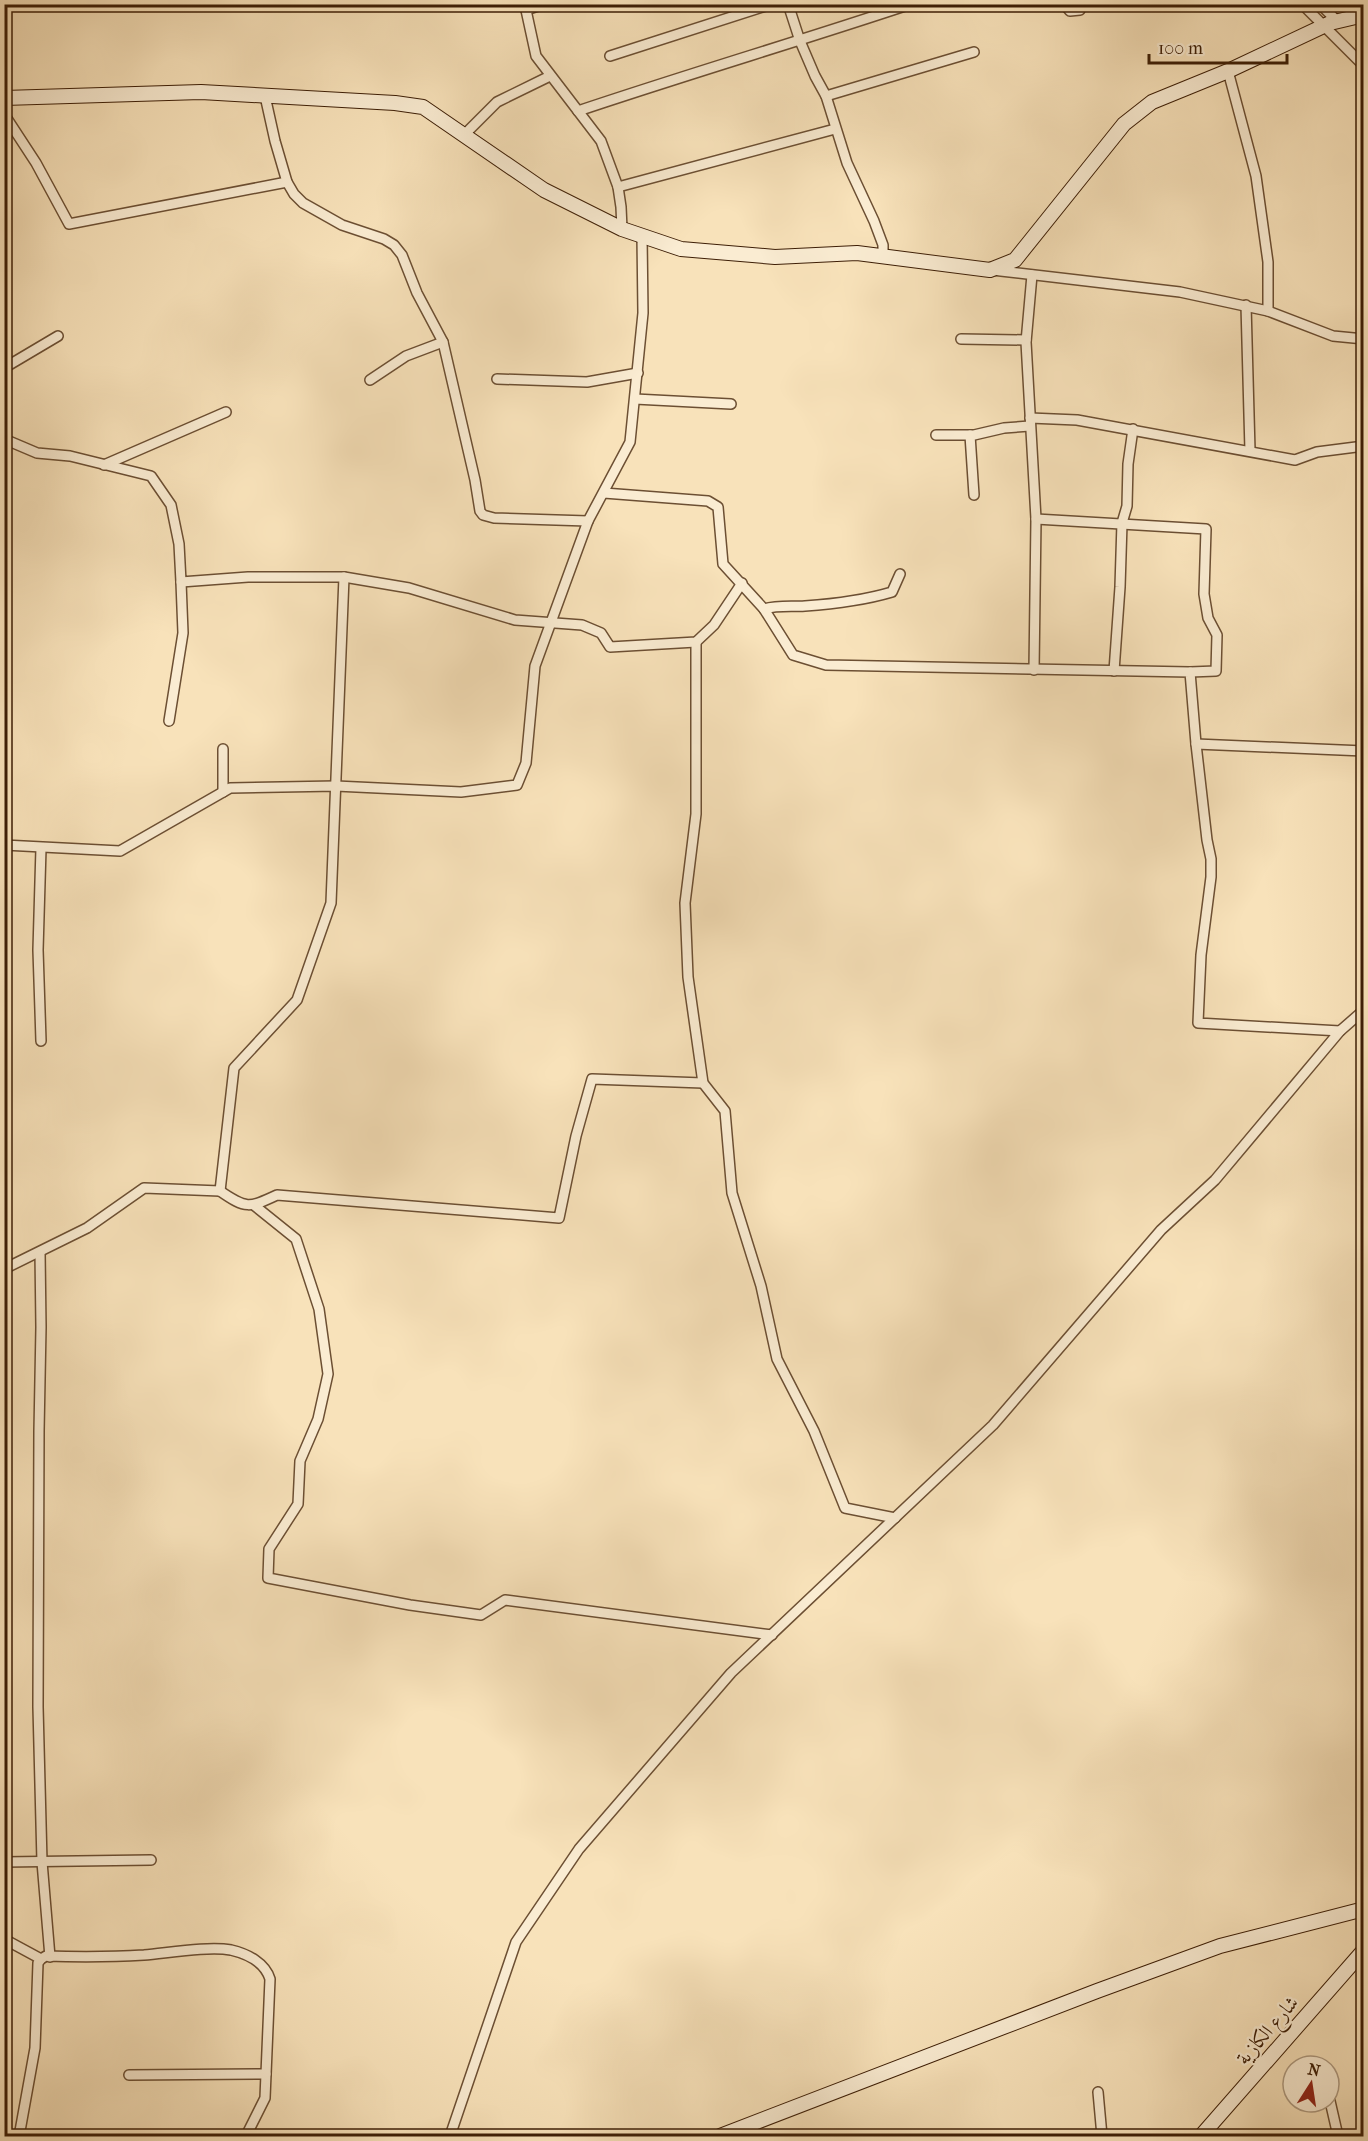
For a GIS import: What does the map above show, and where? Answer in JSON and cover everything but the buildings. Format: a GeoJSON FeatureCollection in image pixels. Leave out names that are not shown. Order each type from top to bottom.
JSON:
{"type":"FeatureCollection","features":[{"type":"Feature","properties":{"kind":"street"},"geometry":{"type":"LineString","coordinates":[[544,4],[525,7],[536,56],[601,141],[618,187],[622,229]]}},
{"type":"Feature","properties":{"kind":"street"},"geometry":{"type":"LineString","coordinates":[[610,56],[772,4]]}},
{"type":"Feature","properties":{"kind":"street"},"geometry":{"type":"LineString","coordinates":[[800,4],[789,6],[800,41],[826,96],[835,129],[883,245],[883,256]]}},
{"type":"Feature","properties":{"kind":"street"},"geometry":{"type":"LineString","coordinates":[[578,111],[911,4]]}},
{"type":"Feature","properties":{"kind":"street"},"geometry":{"type":"LineString","coordinates":[[1064,4],[1070,12],[1080,10]]}},
{"type":"Feature","properties":{"kind":"street"},"geometry":{"type":"LineString","coordinates":[[1302,4],[1364,66]]}},
{"type":"Feature","properties":{"kind":"street"},"geometry":{"type":"LineString","coordinates":[[1320,4],[1337,21]]}},
{"type":"Feature","properties":{"kind":"street"},"geometry":{"type":"LineString","coordinates":[[990,270],[1015,260],[1124,124],[1152,102],[1228,71],[1323,26],[1364,15]]}},
{"type":"Feature","properties":{"kind":"street"},"geometry":{"type":"LineString","coordinates":[[826,96],[974,52]]}},
{"type":"Feature","properties":{"kind":"street"},"geometry":{"type":"LineString","coordinates":[[1228,71],[1256,176],[1268,262],[1268,311]]}},
{"type":"Feature","properties":{"kind":"street"},"geometry":{"type":"LineString","coordinates":[[464,135],[497,102],[550,76]]}},
{"type":"Feature","properties":{"kind":"street"},"geometry":{"type":"LineString","coordinates":[[4,98],[201,92],[395,103],[423,107],[544,190],[622,229],[681,249],[775,257],[857,253],[1180,292],[1268,311],[1333,336],[1364,339]]}},
{"type":"Feature","properties":{"kind":"street"},"geometry":{"type":"LineString","coordinates":[[265,96],[287,182],[303,203],[342,225],[384,238],[402,255],[417,292],[443,342],[480,511],[483,515],[494,518],[588,521]]}},
{"type":"Feature","properties":{"kind":"street"},"geometry":{"type":"LineString","coordinates":[[4,114],[36,163],[69,224],[287,182]]}},
{"type":"Feature","properties":{"kind":"street"},"geometry":{"type":"LineString","coordinates":[[618,187],[835,129]]}},
{"type":"Feature","properties":{"kind":"street"},"geometry":{"type":"LineString","coordinates":[[4,845],[120,851],[230,788],[336,786],[461,792],[518,785],[526,763],[535,666],[588,521],[630,442],[643,313],[642,236]]}},
{"type":"Feature","properties":{"kind":"street"},"geometry":{"type":"LineString","coordinates":[[1032,275],[1026,340],[1036,519],[1034,669]]}},
{"type":"Feature","properties":{"kind":"street"},"geometry":{"type":"LineString","coordinates":[[1246,305],[1250,451]]}},
{"type":"Feature","properties":{"kind":"street"},"geometry":{"type":"LineString","coordinates":[[4,368],[58,336]]}},
{"type":"Feature","properties":{"kind":"street"},"geometry":{"type":"LineString","coordinates":[[961,339],[1026,340]]}},
{"type":"Feature","properties":{"kind":"street"},"geometry":{"type":"LineString","coordinates":[[370,380],[406,356],[443,342]]}},
{"type":"Feature","properties":{"kind":"street"},"geometry":{"type":"LineString","coordinates":[[497,379],[587,382],[638,373]]}},
{"type":"Feature","properties":{"kind":"street"},"geometry":{"type":"LineString","coordinates":[[635,399],[731,404]]}},
{"type":"Feature","properties":{"kind":"street"},"geometry":{"type":"LineString","coordinates":[[104,465],[226,412]]}},
{"type":"Feature","properties":{"kind":"street"},"geometry":{"type":"LineString","coordinates":[[936,435],[970,435],[1030,422],[1077,420],[1295,460],[1317,452],[1364,446]]}},
{"type":"Feature","properties":{"kind":"street"},"geometry":{"type":"LineString","coordinates":[[1114,671],[1122,523],[1127,506],[1128,464],[1133,429]]}},
{"type":"Feature","properties":{"kind":"street"},"geometry":{"type":"LineString","coordinates":[[970,435],[975,495]]}},
{"type":"Feature","properties":{"kind":"street"},"geometry":{"type":"LineString","coordinates":[[4,439],[37,453],[70,456],[151,476],[171,505],[179,544],[183,633],[169,721]]}},
{"type":"Feature","properties":{"kind":"street"},"geometry":{"type":"LineString","coordinates":[[604,493],[708,501],[718,507],[723,564],[742,582],[764,609],[793,655],[826,665],[1190,672],[1216,670],[1217,635],[1208,618],[1204,594],[1206,529],[1036,519]]}},
{"type":"Feature","properties":{"kind":"street"},"geometry":{"type":"LineString","coordinates":[[764,609],[777,605],[807,606],[875,597],[892,592],[900,574]]}},
{"type":"Feature","properties":{"kind":"street"},"geometry":{"type":"LineString","coordinates":[[181,582],[248,577],[344,577],[409,588],[515,620],[582,625],[601,633],[610,647],[696,642],[714,625],[742,582]]}},
{"type":"Feature","properties":{"kind":"street"},"geometry":{"type":"LineString","coordinates":[[220,1191],[234,1068],[297,1000],[331,903],[344,577]]}},
{"type":"Feature","properties":{"kind":"street"},"geometry":{"type":"LineString","coordinates":[[696,642],[696,814],[685,903],[688,978],[703,1083],[725,1111],[732,1193],[760,1286],[777,1359],[814,1431],[845,1508],[895,1518]]}},
{"type":"Feature","properties":{"kind":"street"},"geometry":{"type":"LineString","coordinates":[[1190,672],[1196,744],[1211,859],[1211,877],[1201,955],[1198,1023],[1340,1031]]}},
{"type":"Feature","properties":{"kind":"street"},"geometry":{"type":"LineString","coordinates":[[1196,744],[1364,751]]}},
{"type":"Feature","properties":{"kind":"street"},"geometry":{"type":"LineString","coordinates":[[223,792],[224,749]]}},
{"type":"Feature","properties":{"kind":"street"},"geometry":{"type":"LineString","coordinates":[[41,848],[38,950],[41,1041]]}},
{"type":"Feature","properties":{"kind":"street"},"geometry":{"type":"LineString","coordinates":[[450,2136],[516,1942],[579,1850],[731,1673],[993,1425],[1161,1230],[1215,1180],[1340,1031],[1364,1010]]}},
{"type":"Feature","properties":{"kind":"street"},"geometry":{"type":"LineString","coordinates":[[255,1206],[277,1195],[559,1218],[576,1136],[592,1079],[703,1083]]}},
{"type":"Feature","properties":{"kind":"street"},"geometry":{"type":"LineString","coordinates":[[4,1269],[87,1228],[144,1188],[220,1191],[236,1203],[255,1206],[296,1239],[319,1309],[328,1374],[318,1419],[300,1461],[298,1504],[269,1549],[268,1578],[410,1605],[481,1615],[506,1600],[772,1635]]}},
{"type":"Feature","properties":{"kind":"street"},"geometry":{"type":"LineString","coordinates":[[40,1252],[38,1707],[45,1958]]}},
{"type":"Feature","properties":{"kind":"street"},"geometry":{"type":"LineString","coordinates":[[4,1862],[152,1860]]}},
{"type":"Feature","properties":{"kind":"street"},"geometry":{"type":"LineString","coordinates":[[720,2136],[1097,1991],[1220,1947],[1364,1909]]}},
{"type":"Feature","properties":{"kind":"street"},"geometry":{"type":"LineString","coordinates":[[4,1939],[45,1958],[230,1950],[247,1955],[262,1965],[267,1970],[270,1979],[265,2098],[246,2136]]}},
{"type":"Feature","properties":{"kind":"street","name":"شارع الكازية"},"geometry":{"type":"LineString","coordinates":[[1201,2136],[1364,1950]]}},
{"type":"Feature","properties":{"kind":"street"},"geometry":{"type":"LineString","coordinates":[[20,2136],[35,2048],[38,1963],[45,1958]]}},
{"type":"Feature","properties":{"kind":"street"},"geometry":{"type":"LineString","coordinates":[[129,2075],[266,2074]]}},
{"type":"Feature","properties":{"kind":"street"},"geometry":{"type":"LineString","coordinates":[[1098,2092],[1102,2136]]}},
{"type":"Feature","properties":{"kind":"street"},"geometry":{"type":"LineString","coordinates":[[1333,2114],[1338,2136]]}}]}
